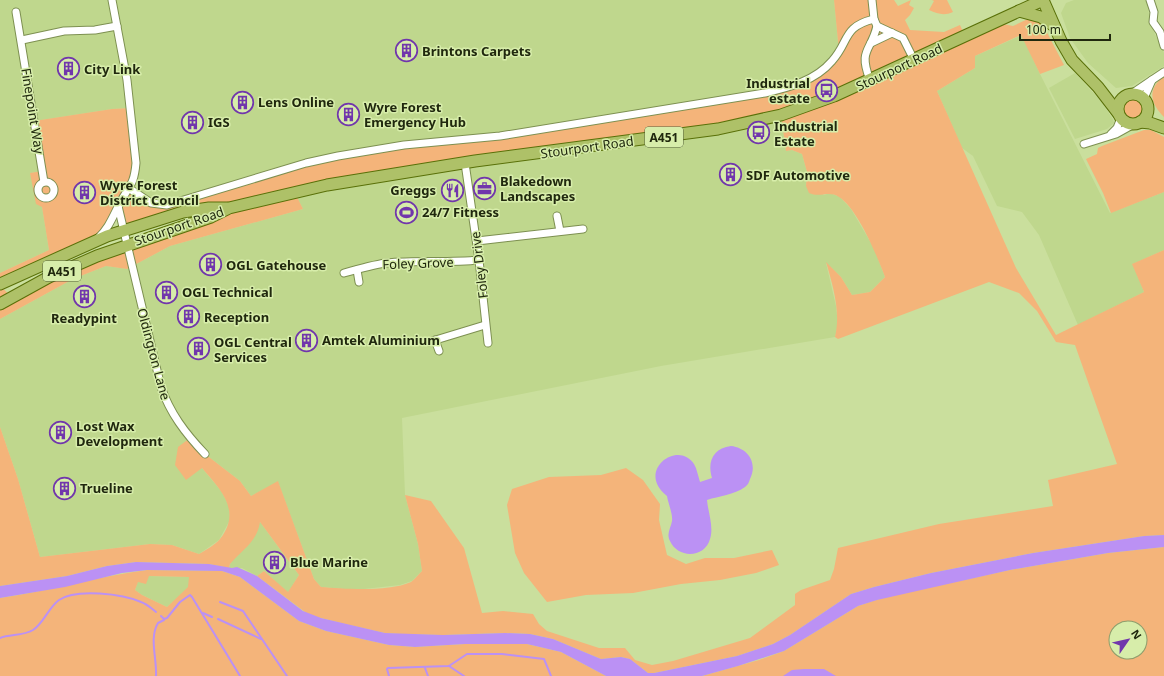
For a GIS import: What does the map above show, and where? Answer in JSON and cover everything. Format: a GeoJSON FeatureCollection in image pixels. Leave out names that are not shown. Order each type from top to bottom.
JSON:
{"type":"FeatureCollection","features":[{"type":"Feature","properties":{"kind":"main road","name":"Stourport Road"},"geometry":{"type":"LineString","coordinates":[[125,230],[183,212],[209,208],[229,208],[327,185],[465,163],[718,129],[799,110],[870,80],[1043,0]]}},
{"type":"Feature","properties":{"kind":"main road"},"geometry":{"type":"LineString","coordinates":[[1043,0],[1072,60],[1098,86],[1120,116],[1127,123],[1150,123],[1164,128]]}},
{"type":"Feature","properties":{"kind":"main road"},"geometry":{"type":"LineString","coordinates":[[1019,11],[1042,17],[1055,26]]}},
{"type":"Feature","properties":{"kind":"main road"},"geometry":{"type":"LineString","coordinates":[[1098,86],[1113,95],[1140,96],[1164,125]]}},
{"type":"Feature","properties":{"kind":"main road"},"geometry":{"type":"LineString","coordinates":[[1120,116],[1119,103],[1127,96]]}},
{"type":"Feature","properties":{"kind":"main road"},"geometry":{"type":"LineString","coordinates":[[1137,123],[1146,116],[1146,104]]}},
{"type":"Feature","properties":{"kind":"main road","name":"Stourport Road"},"geometry":{"type":"LineString","coordinates":[[128,244],[212,217],[229,208]]}},
{"type":"Feature","properties":{"kind":"main road","name":"A451"},"geometry":{"type":"LineString","coordinates":[[0,284],[95,240],[125,230]]}},
{"type":"Feature","properties":{"kind":"main road","name":"A451"},"geometry":{"type":"LineString","coordinates":[[0,304],[59,272],[128,244]]}},
{"type":"Feature","properties":{"kind":"street"},"geometry":{"type":"LineString","coordinates":[[95,240],[113,220],[118,206],[130,189],[135,175],[135,144],[127,80],[112,0]]}},
{"type":"Feature","properties":{"kind":"street"},"geometry":{"type":"LineString","coordinates":[[871,43],[875,23],[872,0]]}},
{"type":"Feature","properties":{"kind":"street"},"geometry":{"type":"LineString","coordinates":[[1150,0],[1154,12],[1153,22],[1160,32],[1164,46]]}},
{"type":"Feature","properties":{"kind":"street","name":"Finepoint Way"},"geometry":{"type":"LineString","coordinates":[[16,12],[22,40],[44,182]]}},
{"type":"Feature","properties":{"kind":"street"},"geometry":{"type":"LineString","coordinates":[[130,189],[151,203],[167,204],[306,163],[338,156],[404,145],[500,136],[690,106],[779,90],[799,84],[824,69],[839,52],[850,31],[855,26],[875,23],[903,38],[914,60]]}},
{"type":"Feature","properties":{"kind":"street"},"geometry":{"type":"LineString","coordinates":[[22,40],[64,31],[95,30],[117,26]]}},
{"type":"Feature","properties":{"kind":"street"},"geometry":{"type":"LineString","coordinates":[[870,80],[865,60],[867,48],[871,43],[892,33]]}},
{"type":"Feature","properties":{"kind":"street"},"geometry":{"type":"LineString","coordinates":[[1127,96],[1164,72]]}},
{"type":"Feature","properties":{"kind":"street"},"geometry":{"type":"LineString","coordinates":[[1146,104],[1145,96],[1152,80]]}},
{"type":"Feature","properties":{"kind":"street"},"geometry":{"type":"LineString","coordinates":[[1109,135],[1117,128],[1120,116]]}},
{"type":"Feature","properties":{"kind":"street"},"geometry":{"type":"LineString","coordinates":[[1084,144],[1116,134],[1137,123]]}},
{"type":"Feature","properties":{"kind":"street","name":"Foley Drive"},"geometry":{"type":"LineString","coordinates":[[465,163],[477,241],[488,343]]}},
{"type":"Feature","properties":{"kind":"street","name":"Oldington Lane"},"geometry":{"type":"LineString","coordinates":[[118,206],[125,230],[154,358],[167,404],[181,426],[205,454]]}},
{"type":"Feature","properties":{"kind":"street"},"geometry":{"type":"LineString","coordinates":[[557,216],[560,231]]}},
{"type":"Feature","properties":{"kind":"street"},"geometry":{"type":"LineString","coordinates":[[477,241],[583,229]]}},
{"type":"Feature","properties":{"kind":"street","name":"Foley Grove"},"geometry":{"type":"LineString","coordinates":[[344,273],[386,263],[411,261],[449,263],[479,260]]}},
{"type":"Feature","properties":{"kind":"street"},"geometry":{"type":"LineString","coordinates":[[357,270],[360,282]]}},
{"type":"Feature","properties":{"kind":"street"},"geometry":{"type":"LineString","coordinates":[[439,351],[432,341],[485,325]]}},
{"type":"Feature","properties":{"kind":"shaded area"},"geometry":{"type":"Polygon","coordinates":[[[0,0],[834,0],[839,52],[832,61],[799,84],[160,205],[130,189],[131,108],[112,109],[35,121],[42,171],[30,173],[42,207],[49,250],[0,273],[0,0]]]}},
{"type":"Feature","properties":{"kind":"shaded area"},"geometry":{"type":"Polygon","coordinates":[[[834,0],[894,0],[898,6],[911,0],[909,5],[914,8],[905,20],[910,30],[944,32],[960,25],[965,36],[993,22],[1013,26],[1028,19],[1042,23],[1064,65],[1040,74],[1021,35],[975,56],[975,68],[937,91],[1016,268],[1056,335],[1144,292],[1132,264],[1164,250],[1164,535],[1144,536],[1033,553],[931,573],[874,587],[851,594],[790,635],[773,644],[737,656],[654,673],[648,673],[630,659],[621,657],[601,659],[553,639],[530,634],[505,633],[443,635],[385,633],[309,615],[257,576],[264,571],[288,592],[299,575],[260,522],[256,535],[230,564],[229,568],[209,564],[136,562],[107,566],[67,576],[0,586],[0,427],[18,479],[40,557],[150,544],[172,545],[199,554],[216,543],[226,529],[229,519],[229,510],[222,493],[202,468],[186,480],[175,465],[178,447],[190,438],[205,454],[240,481],[251,496],[278,481],[314,579],[321,587],[379,589],[411,582],[422,571],[418,544],[405,495],[431,501],[464,548],[482,613],[503,611],[533,614],[539,624],[547,631],[599,648],[625,648],[635,660],[652,665],[673,661],[750,638],[795,605],[795,594],[801,590],[830,580],[834,569],[838,548],[939,524],[1053,506],[1048,480],[1117,464],[1075,345],[1056,342],[1037,311],[1019,293],[989,282],[838,339],[835,337],[837,328],[837,309],[834,290],[826,262],[841,277],[852,295],[870,292],[885,277],[860,222],[846,203],[839,197],[832,194],[817,195],[809,193],[806,186],[807,172],[802,154],[792,150],[786,151],[781,116],[295,193],[303,209],[170,246],[127,269],[106,266],[73,279],[0,319],[0,285],[12,298],[39,282],[211,217],[209,208],[125,230],[119,207],[103,233],[0,284],[0,273],[49,250],[42,207],[36,204],[30,173],[42,171],[34,121],[112,109],[131,108],[135,145],[130,189],[160,205],[338,156],[500,136],[739,98],[813,77],[839,52],[834,0]]]}},
{"type":"Feature","properties":{"kind":"shaded area"},"geometry":{"type":"Polygon","coordinates":[[[932,0],[947,0],[953,12],[941,14],[929,10],[934,1],[932,0]]]}},
{"type":"Feature","properties":{"kind":"shaded area"},"geometry":{"type":"Polygon","coordinates":[[[1074,0],[1146,0],[1152,28],[1164,53],[1164,66],[1132,86],[1116,88],[1088,63],[1070,38],[1061,13],[1066,3],[1074,0]]]}},
{"type":"Feature","properties":{"kind":"shaded area"},"geometry":{"type":"Polygon","coordinates":[[[1022,35],[1110,213],[1164,192],[1164,250],[1133,264],[1144,292],[1078,325],[1039,235],[1022,212],[997,206],[973,156],[962,148],[937,91],[975,68],[975,56],[1022,35]]]}},
{"type":"Feature","properties":{"kind":"shaded area"},"geometry":{"type":"Polygon","coordinates":[[[1075,73],[1100,100],[1113,119],[1114,123],[1107,129],[1075,139],[1049,88],[1075,73]]]}},
{"type":"Feature","properties":{"kind":"shaded area"},"geometry":{"type":"Polygon","coordinates":[[[1164,76],[1164,117],[1156,107],[1152,96],[1155,86],[1164,76]]]}},
{"type":"Feature","properties":{"kind":"shaded area"},"geometry":{"type":"Polygon","coordinates":[[[1133,98],[1141,101],[1144,109],[1141,117],[1133,120],[1125,117],[1122,109],[1125,101],[1133,98]]]}},
{"type":"Feature","properties":{"kind":"shaded area"},"geometry":{"type":"Polygon","coordinates":[[[781,115],[786,151],[792,150],[802,154],[807,172],[806,185],[824,195],[830,193],[840,197],[851,209],[874,248],[885,277],[870,292],[852,295],[841,277],[826,263],[836,306],[838,325],[835,337],[661,366],[402,418],[405,495],[418,544],[422,571],[412,581],[400,585],[355,590],[321,587],[314,579],[278,482],[251,496],[240,481],[205,454],[202,468],[222,492],[229,506],[230,520],[219,540],[199,554],[172,545],[150,544],[40,557],[18,479],[0,427],[0,319],[73,279],[106,266],[127,269],[170,246],[303,209],[295,193],[781,115]]]}},
{"type":"Feature","properties":{"kind":"shaded area"},"geometry":{"type":"Polygon","coordinates":[[[1144,130],[1151,130],[1164,137],[1164,192],[1111,213],[1086,159],[1097,154],[1098,148],[1102,146],[1144,130]]]}},
{"type":"Feature","properties":{"kind":"shaded area"},"geometry":{"type":"Polygon","coordinates":[[[725,447],[737,447],[747,453],[750,457],[753,467],[748,483],[741,490],[707,500],[711,534],[707,545],[703,550],[697,553],[691,554],[679,551],[674,547],[669,538],[672,515],[667,496],[658,486],[655,477],[657,468],[662,461],[670,457],[679,455],[687,457],[694,464],[700,482],[712,478],[710,467],[711,461],[716,453],[725,447]]]}},
{"type":"Feature","properties":{"kind":"shaded area"},"geometry":{"type":"Polygon","coordinates":[[[626,468],[643,480],[660,504],[659,520],[667,555],[686,564],[705,558],[734,558],[772,550],[779,565],[756,573],[720,580],[681,584],[633,593],[586,595],[547,602],[524,573],[515,553],[507,505],[512,489],[549,477],[601,475],[626,468]]]}},
{"type":"Feature","properties":{"kind":"shaded area"},"geometry":{"type":"Polygon","coordinates":[[[260,522],[299,575],[288,593],[264,571],[257,576],[242,568],[229,568],[230,564],[260,522]]]}},
{"type":"Feature","properties":{"kind":"shaded area"},"geometry":{"type":"Polygon","coordinates":[[[1164,535],[1164,547],[1108,553],[1010,570],[877,600],[858,606],[784,651],[702,676],[606,676],[561,652],[527,644],[465,644],[415,647],[389,645],[326,631],[299,621],[240,577],[222,571],[147,570],[122,573],[65,587],[0,598],[0,586],[67,576],[107,566],[136,562],[209,564],[232,568],[237,567],[257,576],[303,611],[321,618],[385,633],[443,635],[505,633],[530,634],[553,639],[601,659],[621,657],[630,659],[648,673],[654,673],[737,656],[773,644],[790,635],[851,594],[874,587],[931,573],[1033,553],[1144,536],[1164,535]]]}},
{"type":"Feature","properties":{"kind":"shaded area"},"geometry":{"type":"Polygon","coordinates":[[[1164,547],[1164,676],[702,676],[759,660],[784,651],[858,606],[885,597],[1010,570],[1108,553],[1164,547]]]}},
{"type":"Feature","properties":{"kind":"shaded area"},"geometry":{"type":"Polygon","coordinates":[[[147,570],[222,571],[240,577],[299,621],[326,631],[389,645],[415,647],[465,644],[527,644],[561,652],[606,676],[0,676],[0,598],[147,570]],[[149,576],[146,584],[138,582],[135,590],[167,607],[188,587],[189,577],[149,576]]]}},
{"type":"Feature","properties":{"kind":"shaded area"},"geometry":{"type":"Polygon","coordinates":[[[148,576],[189,577],[189,587],[167,607],[135,590],[138,581],[148,576]]]}},
{"type":"Feature","properties":{"kind":"shaded area"},"geometry":{"type":"Polygon","coordinates":[[[824,669],[836,676],[783,676],[792,670],[824,669]]]}},
{"type":"Feature","properties":{"kind":"waterway"},"geometry":{"type":"LineString","coordinates":[[0,638],[33,630],[37,627],[55,603],[67,596],[76,594],[88,593],[112,595],[133,599],[149,606],[156,612]]}},
{"type":"Feature","properties":{"kind":"waterway"},"geometry":{"type":"LineString","coordinates":[[161,616],[164,619],[167,618],[180,602],[190,595],[240,676]]}},
{"type":"Feature","properties":{"kind":"waterway"},"geometry":{"type":"LineString","coordinates":[[220,602],[243,611],[287,676]]}},
{"type":"Feature","properties":{"kind":"waterway"},"geometry":{"type":"LineString","coordinates":[[203,613],[212,617]]}},
{"type":"Feature","properties":{"kind":"waterway"},"geometry":{"type":"LineString","coordinates":[[218,619],[261,639]]}},
{"type":"Feature","properties":{"kind":"waterway"},"geometry":{"type":"LineString","coordinates":[[156,676],[154,635],[158,623],[164,620]]}},
{"type":"Feature","properties":{"kind":"waterway"},"geometry":{"type":"LineString","coordinates":[[389,676],[388,668],[449,666],[467,654],[502,654],[544,659],[551,676]]}},
{"type":"Feature","properties":{"kind":"waterway"},"geometry":{"type":"LineString","coordinates":[[449,666],[464,676]]}},
{"type":"Feature","properties":{"kind":"waterway"},"geometry":{"type":"LineString","coordinates":[[425,668],[428,676]]}},
{"type":"Feature","properties":{"kind":"place","name":"Brintons Carpets"},"geometry":{"type":"Point","coordinates":[406,51]}},
{"type":"Feature","properties":{"kind":"place","name":"City Link"},"geometry":{"type":"Point","coordinates":[69,69]}},
{"type":"Feature","properties":{"kind":"place","name":"Industrial estate"},"geometry":{"type":"Point","coordinates":[826,90]}},
{"type":"Feature","properties":{"kind":"place","name":"Lens Online"},"geometry":{"type":"Point","coordinates":[243,102]}},
{"type":"Feature","properties":{"kind":"place","name":"Wyre Forest Emergency Hub"},"geometry":{"type":"Point","coordinates":[348,114]}},
{"type":"Feature","properties":{"kind":"place","name":"IGS"},"geometry":{"type":"Point","coordinates":[192,122]}},
{"type":"Feature","properties":{"kind":"place","name":"Industrial Estate"},"geometry":{"type":"Point","coordinates":[759,133]}},
{"type":"Feature","properties":{"kind":"place","name":"SDF Automotive"},"geometry":{"type":"Point","coordinates":[730,175]}},
{"type":"Feature","properties":{"kind":"place","name":"Blakedown Landscapes"},"geometry":{"type":"Point","coordinates":[485,188]}},
{"type":"Feature","properties":{"kind":"place","name":"Greggs"},"geometry":{"type":"Point","coordinates":[452,190]}},
{"type":"Feature","properties":{"kind":"place","name":"Wyre Forest District Council"},"geometry":{"type":"Point","coordinates":[84,192]}},
{"type":"Feature","properties":{"kind":"place","name":"24/7 Fitness"},"geometry":{"type":"Point","coordinates":[407,212]}},
{"type":"Feature","properties":{"kind":"place","name":"OGL Gatehouse"},"geometry":{"type":"Point","coordinates":[211,265]}},
{"type":"Feature","properties":{"kind":"place","name":"OGL Technical"},"geometry":{"type":"Point","coordinates":[166,292]}},
{"type":"Feature","properties":{"kind":"place","name":"Readypint"},"geometry":{"type":"Point","coordinates":[84,296]}},
{"type":"Feature","properties":{"kind":"place","name":"Reception"},"geometry":{"type":"Point","coordinates":[189,317]}},
{"type":"Feature","properties":{"kind":"place","name":"Amtek Aluminium"},"geometry":{"type":"Point","coordinates":[307,340]}},
{"type":"Feature","properties":{"kind":"place","name":"OGL Central Services"},"geometry":{"type":"Point","coordinates":[199,349]}},
{"type":"Feature","properties":{"kind":"place","name":"Lost Wax Development"},"geometry":{"type":"Point","coordinates":[61,433]}},
{"type":"Feature","properties":{"kind":"place","name":"Trueline"},"geometry":{"type":"Point","coordinates":[65,488]}},
{"type":"Feature","properties":{"kind":"place","name":"Blue Marine"},"geometry":{"type":"Point","coordinates":[274,562]}}]}
